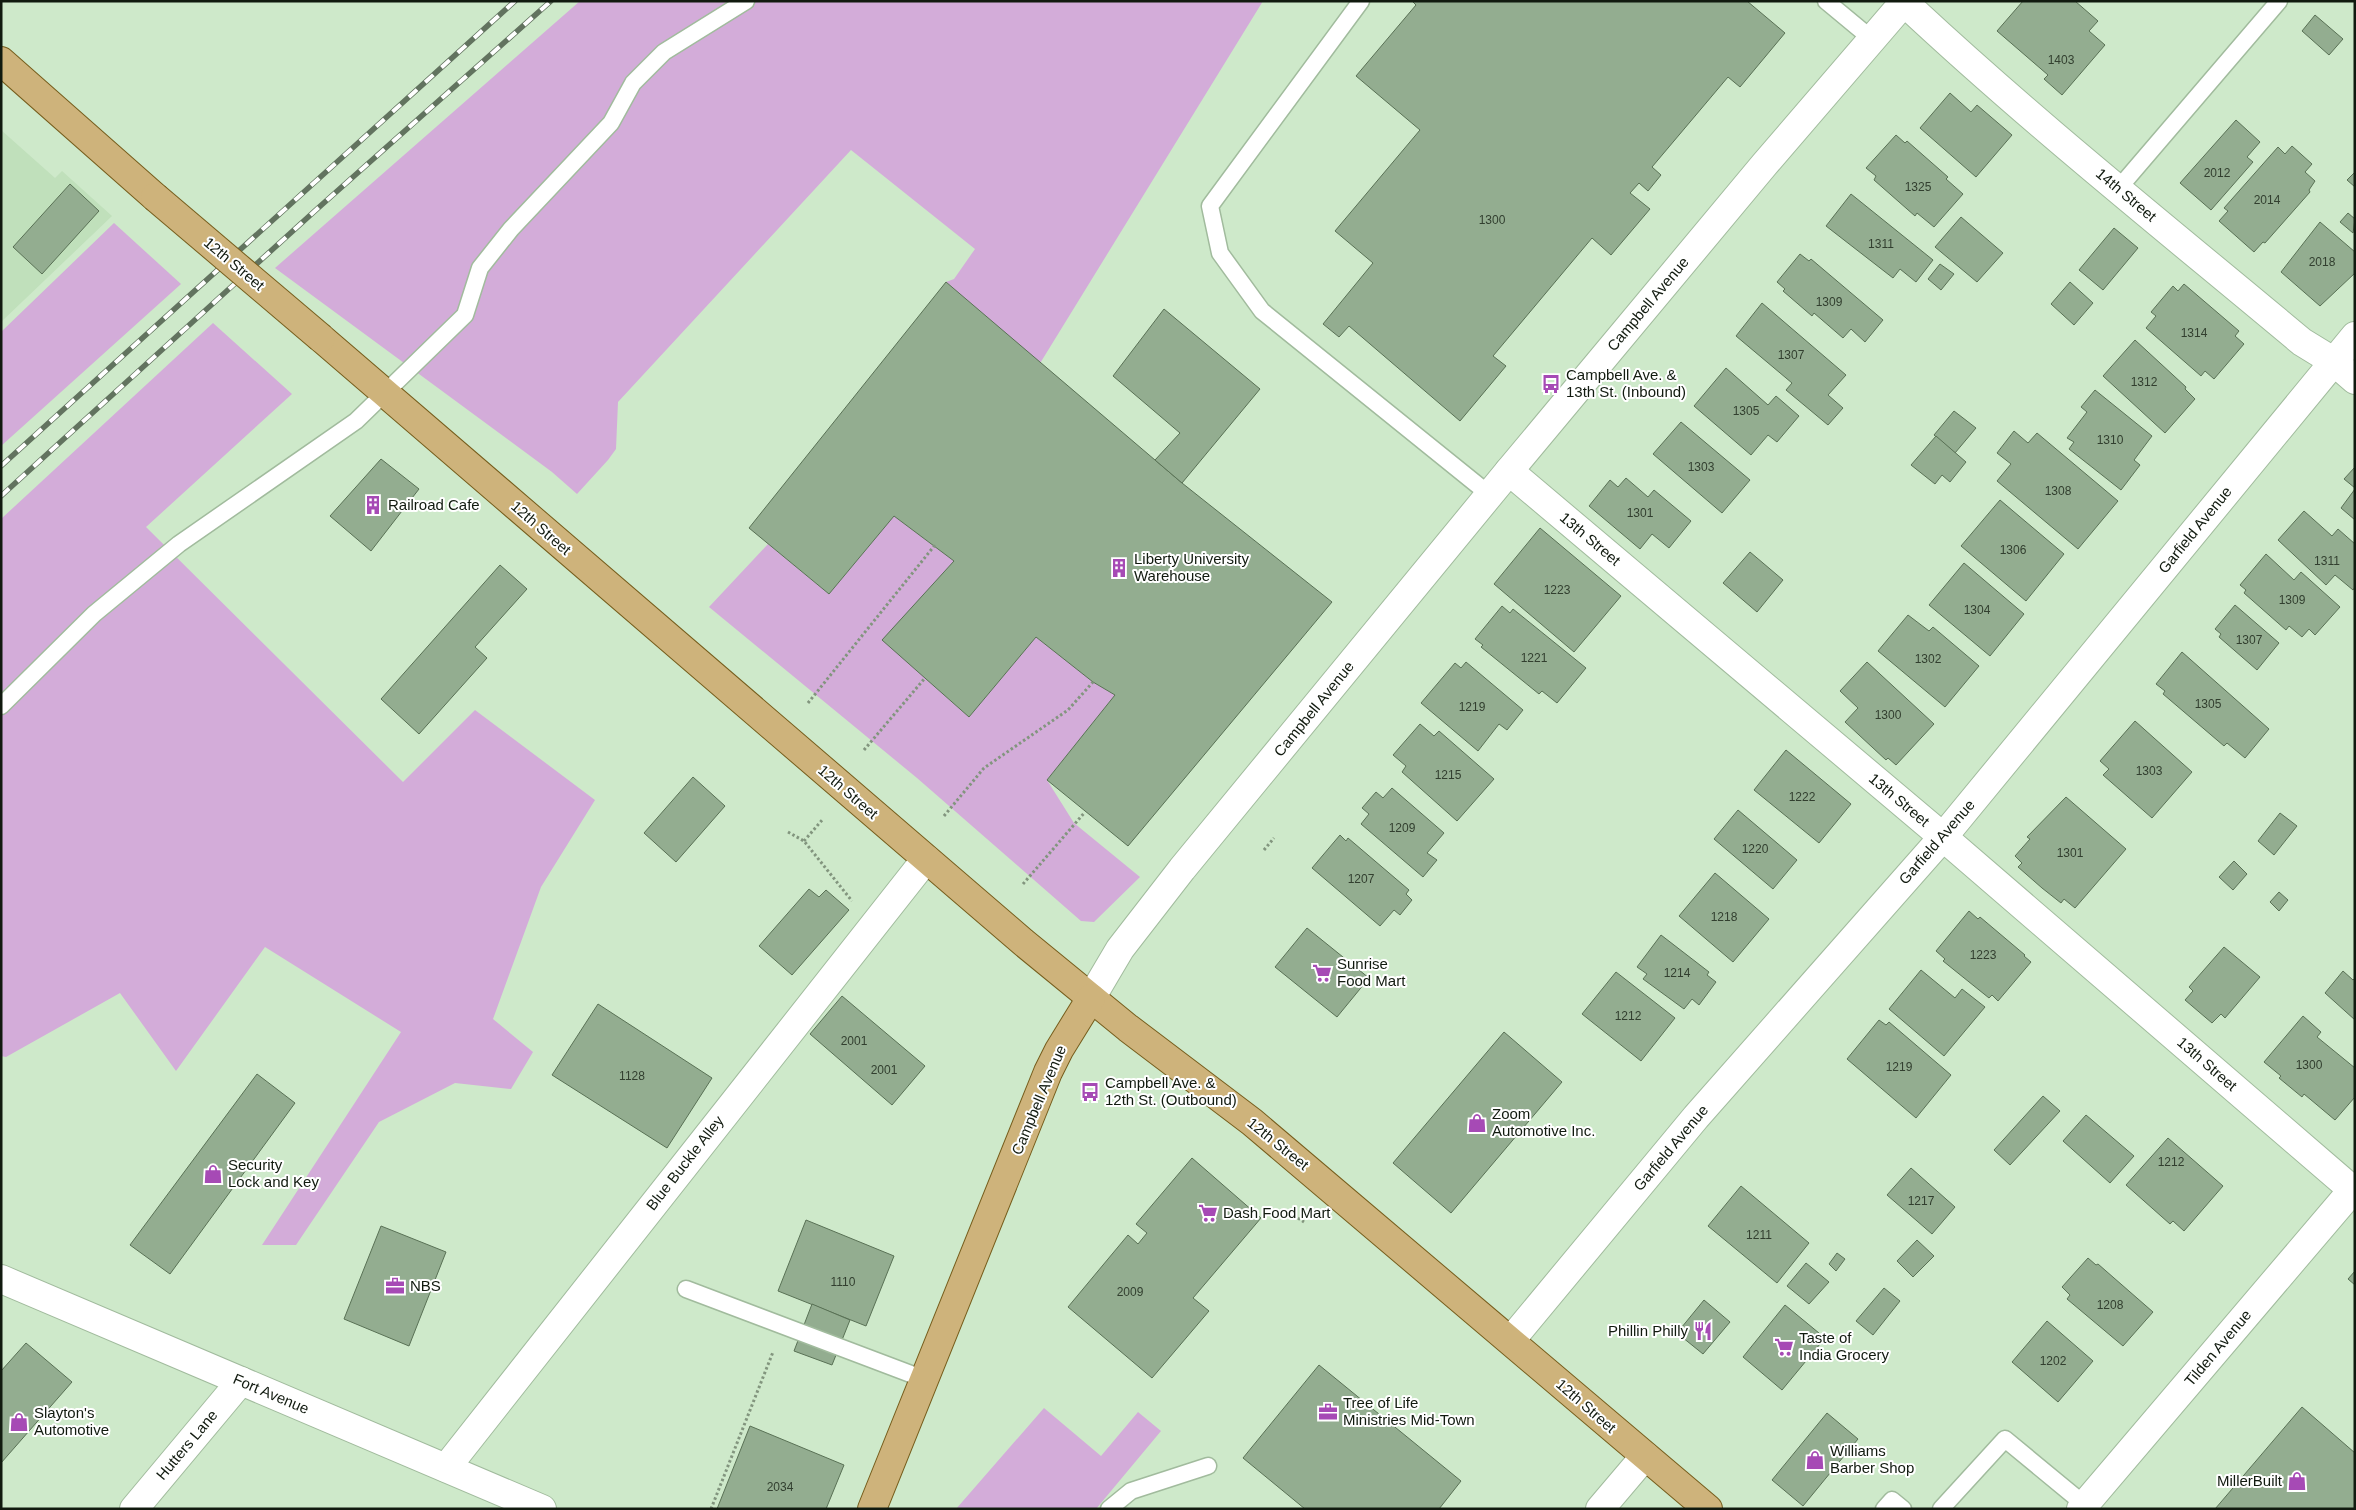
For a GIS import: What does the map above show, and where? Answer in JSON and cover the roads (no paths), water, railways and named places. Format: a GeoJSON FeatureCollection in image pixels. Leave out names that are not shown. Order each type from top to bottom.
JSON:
{"type":"FeatureCollection","features":[{"type":"Feature","properties":{"kind":"main road","name":"12th Street"},"geometry":{"type":"LineString","coordinates":[[1,61],[156,197],[926,859],[1091,998],[1252,1122],[1708,1509]]}},
{"type":"Feature","properties":{"kind":"main road","name":"Campbell Avenue"},"geometry":{"type":"LineString","coordinates":[[872,1509],[1048,1072],[1059,1050],[1091,998]]}},
{"type":"Feature","properties":{"kind":"street","name":"Campbell Avenue"},"geometry":{"type":"LineString","coordinates":[[1091,998],[1120,949],[1182,869],[1509,471],[1764,165],[1904,2]]}},
{"type":"Feature","properties":{"kind":"street","name":"14th Street"},"geometry":{"type":"LineString","coordinates":[[1904,2],[1943,39],[2118,189],[2302,342],[2333,362],[2355,380]]}},
{"type":"Feature","properties":{"kind":"street","name":"Garfield Avenue"},"geometry":{"type":"LineString","coordinates":[[1511,1340],[1696,1117],[1943,837],[2355,336]]}},
{"type":"Feature","properties":{"kind":"street","name":"13th Street"},"geometry":{"type":"LineString","coordinates":[[1509,471],[1943,837],[2354,1190]]}},
{"type":"Feature","properties":{"kind":"street","name":"Blue Buckle Alley"},"geometry":{"type":"LineString","coordinates":[[446,1468],[926,859]]}},
{"type":"Feature","properties":{"kind":"street","name":"Tilden Avenue"},"geometry":{"type":"LineString","coordinates":[[2083,1507],[2354,1190]]}},
{"type":"Feature","properties":{"kind":"street","name":"Fort Avenue"},"geometry":{"type":"LineString","coordinates":[[1,1279],[542,1509]]}},
{"type":"Feature","properties":{"kind":"street","name":"Hutters Lane"},"geometry":{"type":"LineString","coordinates":[[134,1509],[240,1381]]}},
{"type":"Feature","properties":{"kind":"street"},"geometry":{"type":"LineString","coordinates":[[1600,1509],[1645,1456]]}},
{"type":"Feature","properties":{"kind":"lane"},"geometry":{"type":"LineString","coordinates":[[1,706],[94,614],[178,544],[356,422],[384,392],[465,316],[480,268],[511,229],[610,123],[633,84],[664,52],[746,1]]}},
{"type":"Feature","properties":{"kind":"lane"},"geometry":{"type":"LineString","coordinates":[[1361,1],[1210,206],[1220,253],[1262,311],[1490,495]]}},
{"type":"Feature","properties":{"kind":"lane"},"geometry":{"type":"LineString","coordinates":[[1826,1],[1873,40]]}},
{"type":"Feature","properties":{"kind":"lane"},"geometry":{"type":"LineString","coordinates":[[2118,189],[2279,1]]}},
{"type":"Feature","properties":{"kind":"lane"},"geometry":{"type":"LineString","coordinates":[[686,1289],[924,1379]]}},
{"type":"Feature","properties":{"kind":"lane"},"geometry":{"type":"LineString","coordinates":[[1941,1509],[2005,1439],[2083,1507]]}},
{"type":"Feature","properties":{"kind":"lane"},"geometry":{"type":"LineString","coordinates":[[1109,1509],[1130,1491],[1208,1466]]}},
{"type":"Feature","properties":{"kind":"lane"},"geometry":{"type":"LineString","coordinates":[[1884,1509],[1892,1500],[1902,1509]]}},
{"type":"Feature","properties":{"kind":"railway"},"geometry":{"type":"LineString","coordinates":[[1,466],[515,1]]}},
{"type":"Feature","properties":{"kind":"railway"},"geometry":{"type":"LineString","coordinates":[[1,496],[317,209],[551,1]]}},
{"type":"Feature","properties":{"kind":"place","name":"Campbell Ave. & 13th St. (Inbound)"},"geometry":{"type":"Point","coordinates":[1551,384]}},
{"type":"Feature","properties":{"kind":"place","name":"Railroad Cafe"},"geometry":{"type":"Point","coordinates":[373,505]}},
{"type":"Feature","properties":{"kind":"place","name":"Liberty University Warehouse"},"geometry":{"type":"Point","coordinates":[1119,568]}},
{"type":"Feature","properties":{"kind":"place","name":"Sunrise Food Mart"},"geometry":{"type":"Point","coordinates":[1322,973]}},
{"type":"Feature","properties":{"kind":"place","name":"Campbell Ave. & 12th St. (Outbound)"},"geometry":{"type":"Point","coordinates":[1090,1092]}},
{"type":"Feature","properties":{"kind":"place","name":"Zoom Automotive Inc."},"geometry":{"type":"Point","coordinates":[1477,1123]}},
{"type":"Feature","properties":{"kind":"place","name":"Security Lock and Key"},"geometry":{"type":"Point","coordinates":[213,1174]}},
{"type":"Feature","properties":{"kind":"place","name":"Dash Food Mart"},"geometry":{"type":"Point","coordinates":[1208,1213]}},
{"type":"Feature","properties":{"kind":"place","name":"NBS"},"geometry":{"type":"Point","coordinates":[395,1286]}},
{"type":"Feature","properties":{"kind":"place","name":"Phillin Philly"},"geometry":{"type":"Point","coordinates":[1703,1331]}},
{"type":"Feature","properties":{"kind":"place","name":"Taste of India Grocery"},"geometry":{"type":"Point","coordinates":[1784,1347]}},
{"type":"Feature","properties":{"kind":"place","name":"Tree of Life Ministries Mid-Town"},"geometry":{"type":"Point","coordinates":[1328,1412]}},
{"type":"Feature","properties":{"kind":"place","name":"Slayton's Automotive"},"geometry":{"type":"Point","coordinates":[19,1422]}},
{"type":"Feature","properties":{"kind":"place","name":"Williams Barber Shop"},"geometry":{"type":"Point","coordinates":[1815,1460]}},
{"type":"Feature","properties":{"kind":"place","name":"MillerBuilt"},"geometry":{"type":"Point","coordinates":[2297,1481]}}]}
